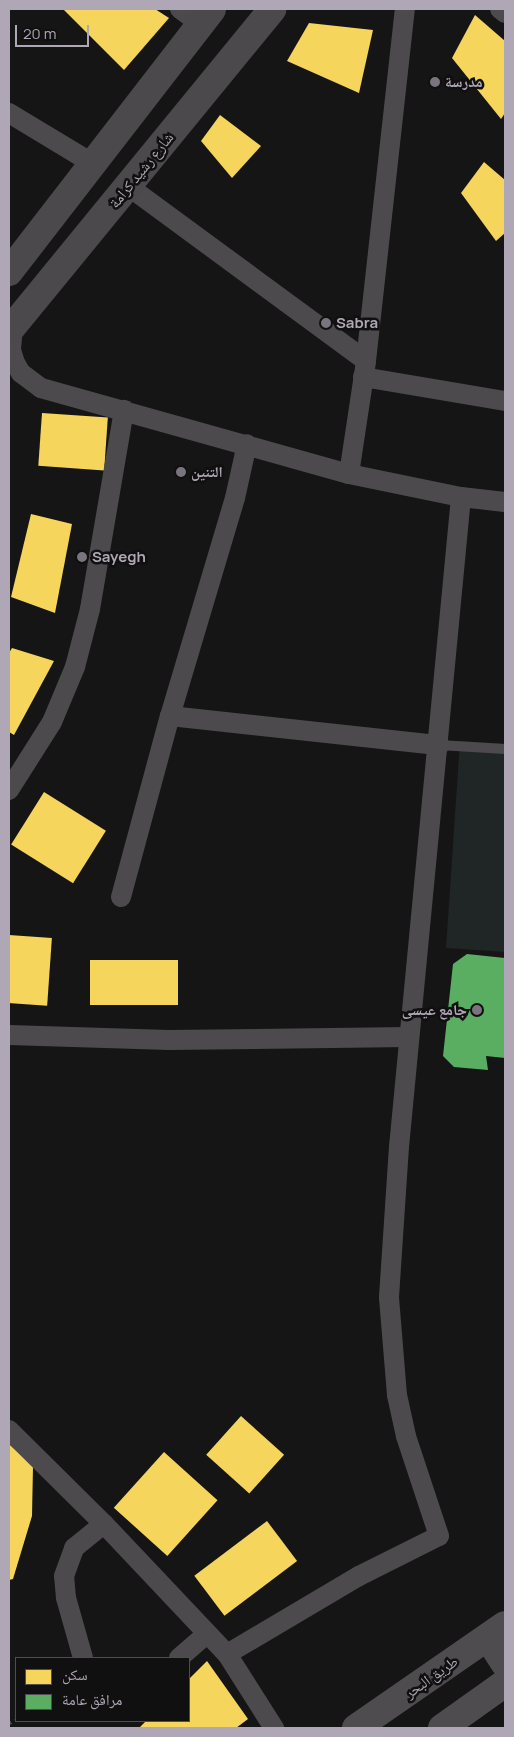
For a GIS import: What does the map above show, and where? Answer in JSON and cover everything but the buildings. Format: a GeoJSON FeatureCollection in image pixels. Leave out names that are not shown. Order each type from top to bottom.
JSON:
{"type":"FeatureCollection","features":[{"type":"Feature","properties":{"kind":"highway"},"geometry":{"type":"LineString","coordinates":[[496,1631],[505,1664]]}},
{"type":"Feature","properties":{"kind":"highway","name":"طريق البحر"},"geometry":{"type":"LineString","coordinates":[[356,1728],[496,1631]]}},
{"type":"Feature","properties":{"kind":"highway"},"geometry":{"type":"LineString","coordinates":[[442,1728],[505,1683]]}},
{"type":"Feature","properties":{"kind":"street","name":"شارع رشيد كرامة"},"geometry":{"type":"LineString","coordinates":[[11,328],[273,9]]}},
{"type":"Feature","properties":{"kind":"street"},"geometry":{"type":"LineString","coordinates":[[349,474],[364,369],[405,9]]}},
{"type":"Feature","properties":{"kind":"street"},"geometry":{"type":"LineString","coordinates":[[500,9],[505,13]]}},
{"type":"Feature","properties":{"kind":"street"},"geometry":{"type":"LineString","coordinates":[[9,272],[92,163],[197,14]]}},
{"type":"Feature","properties":{"kind":"street"},"geometry":{"type":"LineString","coordinates":[[9,113],[92,163]]}},
{"type":"Feature","properties":{"kind":"street"},"geometry":{"type":"LineString","coordinates":[[128,186],[364,369],[505,401]]}},
{"type":"Feature","properties":{"kind":"street"},"geometry":{"type":"LineString","coordinates":[[11,328],[13,357],[30,382],[41,388],[349,474],[461,497],[505,502]]}},
{"type":"Feature","properties":{"kind":"street"},"geometry":{"type":"LineString","coordinates":[[9,790],[52,722],[76,667],[90,609],[124,410]]}},
{"type":"Feature","properties":{"kind":"street"},"geometry":{"type":"LineString","coordinates":[[121,897],[170,716],[235,498],[247,444]]}},
{"type":"Feature","properties":{"kind":"street"},"geometry":{"type":"LineString","coordinates":[[227,1654],[359,1576],[439,1536],[406,1436],[391,1348],[389,1297],[409,1037],[439,745],[461,497]]}},
{"type":"Feature","properties":{"kind":"street"},"geometry":{"type":"LineString","coordinates":[[170,716],[439,745]]}},
{"type":"Feature","properties":{"kind":"street"},"geometry":{"type":"LineString","coordinates":[[9,1036],[169,1040],[409,1037]]}},
{"type":"Feature","properties":{"kind":"street"},"geometry":{"type":"LineString","coordinates":[[9,1430],[104,1524],[227,1654],[274,1728]]}},
{"type":"Feature","properties":{"kind":"street"},"geometry":{"type":"LineString","coordinates":[[83,1657],[66,1598],[64,1576],[74,1548],[104,1524]]}},
{"type":"Feature","properties":{"kind":"street"},"geometry":{"type":"LineString","coordinates":[[180,1657],[207,1634]]}},
{"type":"Feature","properties":{"kind":"lane"},"geometry":{"type":"LineString","coordinates":[[439,745],[505,748]]}},
{"type":"Feature","properties":{"kind":"shaded area"},"geometry":{"type":"Polygon","coordinates":[[[460,741],[505,744],[505,952],[446,948],[460,741]]]}},
{"type":"Feature","properties":{"kind":"place","name":"مدرسة"},"geometry":{"type":"Point","coordinates":[435,82]}},
{"type":"Feature","properties":{"kind":"place","name":"Sabra"},"geometry":{"type":"Point","coordinates":[326,323]}},
{"type":"Feature","properties":{"kind":"place","name":"التنين"},"geometry":{"type":"Point","coordinates":[181,472]}},
{"type":"Feature","properties":{"kind":"place","name":"Sayegh"},"geometry":{"type":"Point","coordinates":[82,557]}},
{"type":"Feature","properties":{"kind":"place","name":"جامع عيسى"},"geometry":{"type":"Point","coordinates":[477,1010]}}]}
